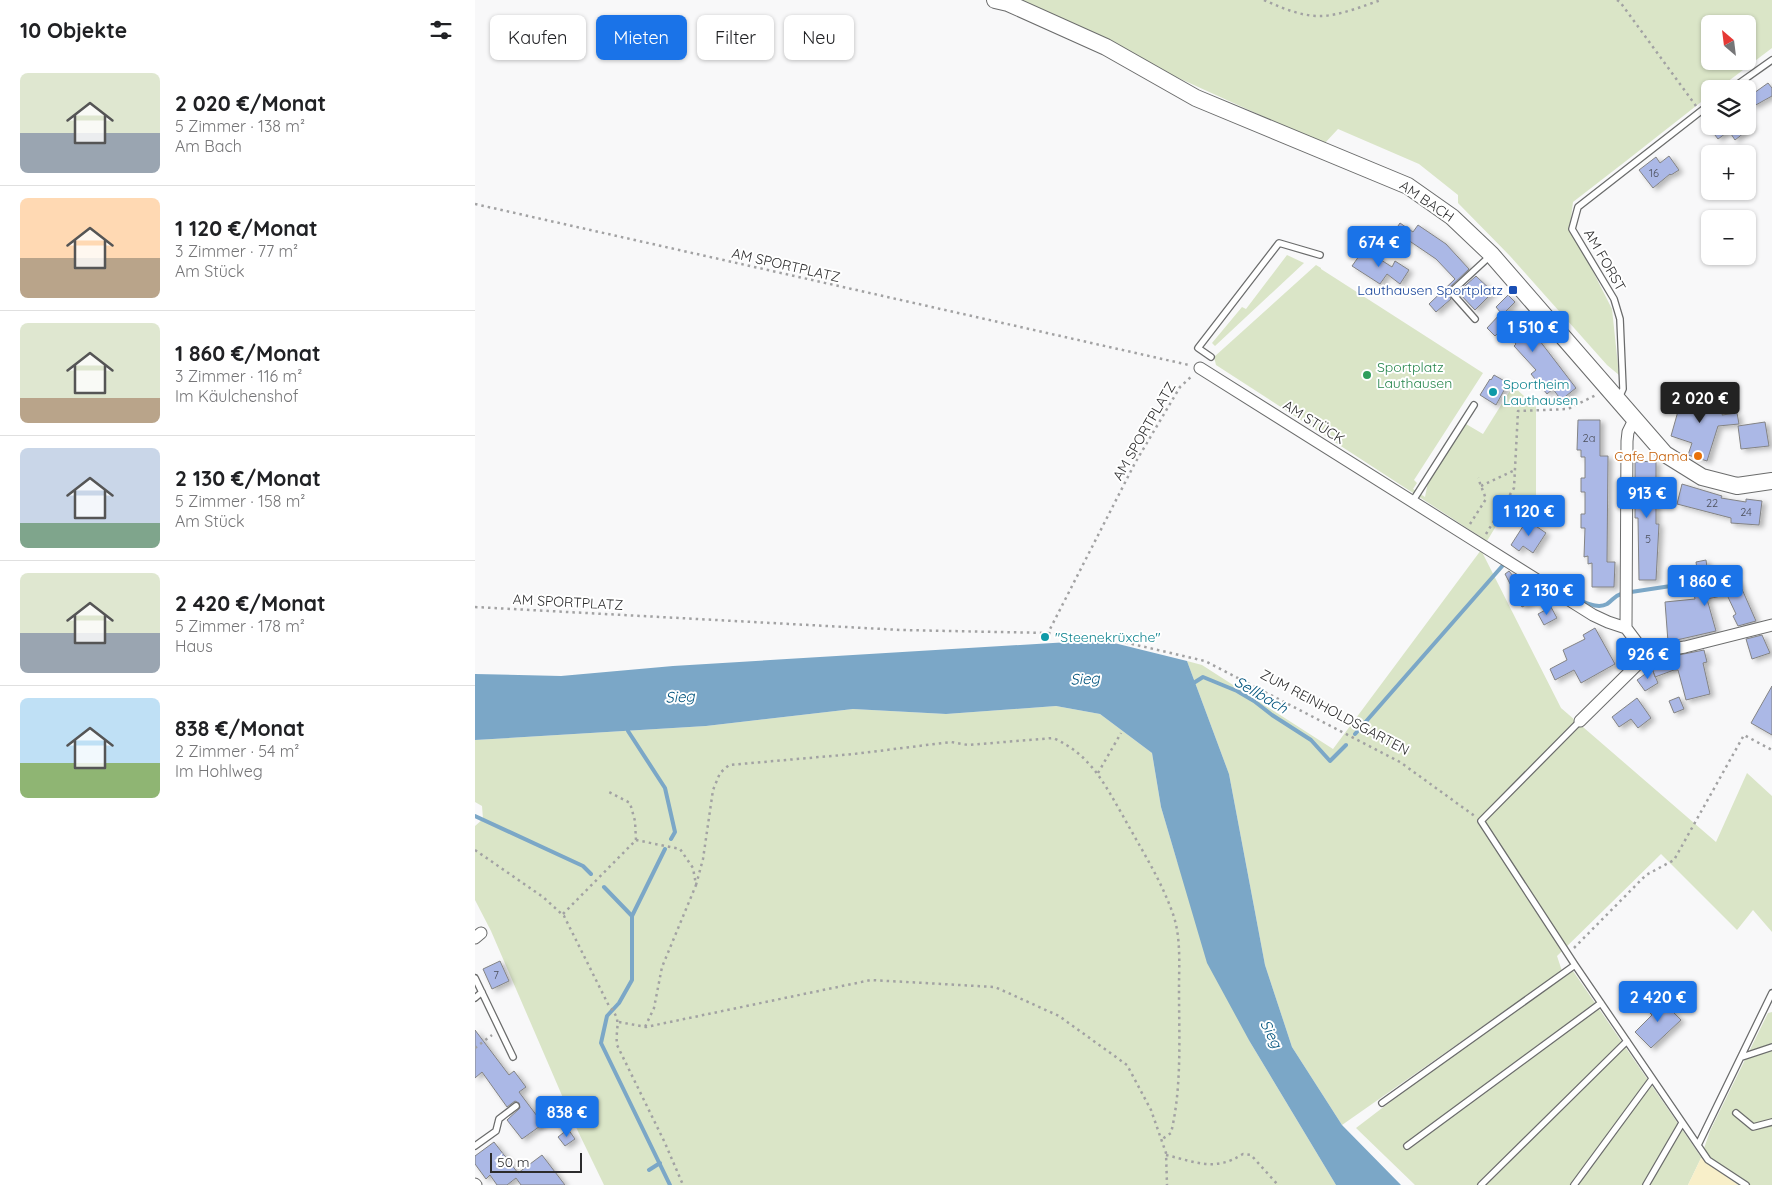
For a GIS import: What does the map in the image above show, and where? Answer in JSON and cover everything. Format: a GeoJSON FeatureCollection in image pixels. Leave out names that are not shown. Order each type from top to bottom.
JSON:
{"type":"FeatureCollection","features":[{"type":"Feature","properties":{"kind":"street","name":"AM BACH"},"geometry":{"type":"LineString","coordinates":[[1002,1],[1106,47],[1196,98],[1408,186],[1452,216],[1491,254],[1665,454],[1702,477],[1737,486],[1772,481]]}},
{"type":"Feature","properties":{"kind":"street","name":"AM STÜCK"},"geometry":{"type":"LineString","coordinates":[[1200,368],[1593,615],[1626,628]]}},
{"type":"Feature","properties":{"kind":"street"},"geometry":{"type":"LineString","coordinates":[[1635,420],[1628,432],[1627,441],[1626,628],[1641,648],[1649,652],[1685,648],[1772,625]]}},
{"type":"Feature","properties":{"kind":"street"},"geometry":{"type":"LineString","coordinates":[[1580,721],[1649,652]]}},
{"type":"Feature","properties":{"kind":"lane"},"geometry":{"type":"LineString","coordinates":[[1744,80],[1772,60]]}},
{"type":"Feature","properties":{"kind":"lane","name":"AM FORST"},"geometry":{"type":"LineString","coordinates":[[1613,395],[1623,389],[1620,319],[1614,299],[1572,229],[1578,207],[1700,111]]}},
{"type":"Feature","properties":{"kind":"lane"},"geometry":{"type":"LineString","coordinates":[[1211,357],[1198,348],[1279,243],[1320,255]]}},
{"type":"Feature","properties":{"kind":"lane"},"geometry":{"type":"LineString","coordinates":[[1475,319],[1451,292],[1491,254]]}},
{"type":"Feature","properties":{"kind":"lane"},"geometry":{"type":"LineString","coordinates":[[1412,502],[1474,405]]}},
{"type":"Feature","properties":{"kind":"lane"},"geometry":{"type":"LineString","coordinates":[[1580,721],[1481,821],[1697,1146],[1708,1160],[1746,1185]]}},
{"type":"Feature","properties":{"kind":"lane"},"geometry":{"type":"LineString","coordinates":[[1382,1103],[1575,964]]}},
{"type":"Feature","properties":{"kind":"lane"},"geometry":{"type":"LineString","coordinates":[[475,978],[513,1057]]}},
{"type":"Feature","properties":{"kind":"lane"},"geometry":{"type":"LineString","coordinates":[[475,998],[482,992]]}},
{"type":"Feature","properties":{"kind":"lane"},"geometry":{"type":"LineString","coordinates":[[1697,1146],[1772,993]]}},
{"type":"Feature","properties":{"kind":"lane"},"geometry":{"type":"LineString","coordinates":[[1407,1146],[1601,1003]]}},
{"type":"Feature","properties":{"kind":"lane"},"geometry":{"type":"LineString","coordinates":[[1481,1185],[1627,1041]]}},
{"type":"Feature","properties":{"kind":"lane"},"geometry":{"type":"LineString","coordinates":[[1742,1057],[1772,1047]]}},
{"type":"Feature","properties":{"kind":"lane"},"geometry":{"type":"LineString","coordinates":[[1574,1185],[1653,1079]]}},
{"type":"Feature","properties":{"kind":"lane"},"geometry":{"type":"LineString","coordinates":[[475,1146],[496,1131],[499,1119],[516,1106]]}},
{"type":"Feature","properties":{"kind":"lane"},"geometry":{"type":"LineString","coordinates":[[1736,1113],[1753,1128],[1772,1122]]}},
{"type":"Feature","properties":{"kind":"lane"},"geometry":{"type":"LineString","coordinates":[[1646,1185],[1683,1123]]}},
{"type":"Feature","properties":{"kind":"path"},"geometry":{"type":"LineString","coordinates":[[1264,0],[1292,12],[1321,16],[1381,0]]}},
{"type":"Feature","properties":{"kind":"path"},"geometry":{"type":"LineString","coordinates":[[1617,0],[1700,111]]}},
{"type":"Feature","properties":{"kind":"path","name":"AM SPORTPLATZ"},"geometry":{"type":"LineString","coordinates":[[475,204],[1200,368]]}},
{"type":"Feature","properties":{"kind":"path","name":"AM SPORTPLATZ"},"geometry":{"type":"LineString","coordinates":[[475,607],[901,630],[1048,633],[1135,463],[1180,387],[1200,368]]}},
{"type":"Feature","properties":{"kind":"path"},"geometry":{"type":"LineString","coordinates":[[1480,544],[1514,488],[1518,411],[1568,409],[1613,395]]}},
{"type":"Feature","properties":{"kind":"path"},"geometry":{"type":"LineString","coordinates":[[1481,486],[1515,470]]}},
{"type":"Feature","properties":{"kind":"path"},"geometry":{"type":"LineString","coordinates":[[1464,534],[1486,499],[1478,478]]}},
{"type":"Feature","properties":{"kind":"path","name":"ZUM REINHOLDSGARTEN"},"geometry":{"type":"LineString","coordinates":[[1048,633],[1102,637],[1205,661],[1400,762],[1481,821]]}},
{"type":"Feature","properties":{"kind":"path"},"geometry":{"type":"LineString","coordinates":[[1099,773],[1121,733]]}},
{"type":"Feature","properties":{"kind":"path"},"geometry":{"type":"LineString","coordinates":[[1568,954],[1646,875],[1674,860],[1744,736],[1772,750]]}},
{"type":"Feature","properties":{"kind":"path"},"geometry":{"type":"LineString","coordinates":[[645,1027],[654,1008],[662,967],[696,885],[703,859],[713,790],[720,773],[729,765],[844,755],[951,742],[968,745],[1053,738],[1063,742],[1084,757],[1099,773],[1160,881],[1175,920],[1179,950],[1179,1036],[1176,1114],[1171,1134],[1161,1140]]}},
{"type":"Feature","properties":{"kind":"path"},"geometry":{"type":"LineString","coordinates":[[563,914],[636,840],[635,821],[630,803],[607,791]]}},
{"type":"Feature","properties":{"kind":"path"},"geometry":{"type":"LineString","coordinates":[[636,840],[680,849],[693,868],[696,885]]}},
{"type":"Feature","properties":{"kind":"path"},"geometry":{"type":"LineString","coordinates":[[475,850],[563,914],[609,1006],[619,1022],[616,1036],[617,1045],[665,1143],[683,1185]]}},
{"type":"Feature","properties":{"kind":"path"},"geometry":{"type":"LineString","coordinates":[[619,1022],[645,1027],[871,980],[995,987],[1059,1016],[1127,1065],[1151,1110],[1166,1155],[1167,1185]]}},
{"type":"Feature","properties":{"kind":"path"},"geometry":{"type":"LineString","coordinates":[[475,1048],[499,1029]]}},
{"type":"Feature","properties":{"kind":"path"},"geometry":{"type":"LineString","coordinates":[[1166,1155],[1208,1165],[1231,1162],[1243,1154],[1251,1155],[1278,1185]]}},
{"type":"Feature","properties":{"kind":"green space"},"geometry":{"type":"Polygon","coordinates":[[[1002,0],[1772,0],[1772,48],[1756,60],[1756,15],[1701,15],[1701,70],[1743,70],[1730,80],[1701,80],[1701,102],[1573,202],[1570,226],[1612,309],[1619,375],[1607,365],[1510,256],[1458,203],[1458,195],[1419,164],[1338,129],[1324,144],[1009,1],[1002,0]]]}},
{"type":"Feature","properties":{"kind":"green space"},"geometry":{"type":"Polygon","coordinates":[[[1287,255],[1304,263],[1215,346],[1212,343],[1242,307],[1246,309],[1287,255]]]}},
{"type":"Feature","properties":{"kind":"green space","name":"Sportplatz Lauthausen"},"geometry":{"type":"Polygon","coordinates":[[[1316,265],[1483,373],[1414,480],[1417,483],[1413,489],[1425,497],[1428,482],[1466,424],[1483,434],[1513,386],[1536,407],[1536,498],[1513,498],[1487,541],[1216,365],[1214,357],[1316,265]]]}},
{"type":"Feature","properties":{"kind":"green space"},"geometry":{"type":"Polygon","coordinates":[[[1481,550],[1561,708],[1716,842],[1747,773],[1772,796],[1772,932],[1753,910],[1737,930],[1661,854],[1557,956],[1562,971],[1342,1125],[1292,1047],[1265,965],[1229,774],[1187,661],[1202,665],[1333,749],[1481,550]]]}},
{"type":"Feature","properties":{"kind":"green space"},"geometry":{"type":"Polygon","coordinates":[[[1056,706],[1100,714],[1152,753],[1161,807],[1177,861],[1250,1042],[1336,1185],[604,1185],[573,1121],[491,931],[475,900],[475,826],[483,819],[482,806],[475,802],[475,740],[706,726],[853,709],[946,714],[1056,706]]]}},
{"type":"Feature","properties":{"kind":"green space"},"geometry":{"type":"Polygon","coordinates":[[[1573,971],[1701,1157],[1710,1131],[1768,1013],[1772,1012],[1772,1185],[1738,1185],[1701,1158],[1688,1185],[1415,1185],[1356,1128],[1449,1057],[1573,971]]]}},
{"type":"Feature","properties":{"kind":"sand"},"geometry":{"type":"Polygon","coordinates":[[[1701,1158],[1738,1185],[1688,1185],[1701,1158]]]}},
{"type":"Feature","properties":{"kind":"water","name":"Sieg"},"geometry":{"type":"Polygon","coordinates":[[[1102,640],[1187,661],[1229,774],[1265,965],[1292,1047],[1342,1125],[1401,1185],[1336,1185],[1250,1042],[1207,963],[1161,807],[1152,753],[1100,714],[1056,706],[946,714],[853,709],[706,726],[475,740],[475,674],[561,676],[673,666],[1102,640]]]}},
{"type":"Feature","properties":{"kind":"building"},"geometry":{"type":"Polygon","coordinates":[[[1768,83],[1772,88],[1772,96],[1756,105],[1756,92],[1768,83]]]}},
{"type":"Feature","properties":{"kind":"building"},"geometry":{"type":"Polygon","coordinates":[[[1715,135],[1724,135],[1718,139],[1715,135]]]}},
{"type":"Feature","properties":{"kind":"building"},"geometry":{"type":"Polygon","coordinates":[[[1732,135],[1741,135],[1735,140],[1732,135]]]}},
{"type":"Feature","properties":{"kind":"building"},"geometry":{"type":"Polygon","coordinates":[[[1669,156],[1679,170],[1670,174],[1653,188],[1639,170],[1656,157],[1660,163],[1669,156]]]}},
{"type":"Feature","properties":{"kind":"building"},"geometry":{"type":"Polygon","coordinates":[[[1400,223],[1413,232],[1418,225],[1446,244],[1469,269],[1448,289],[1447,293],[1451,299],[1436,312],[1429,304],[1455,279],[1436,259],[1408,240],[1403,247],[1390,238],[1400,223]]]}},
{"type":"Feature","properties":{"kind":"building"},"geometry":{"type":"Polygon","coordinates":[[[1364,249],[1392,267],[1395,261],[1409,270],[1400,284],[1387,274],[1380,284],[1352,266],[1364,249]]]}},
{"type":"Feature","properties":{"kind":"building"},"geometry":{"type":"Polygon","coordinates":[[[1476,276],[1493,292],[1475,310],[1458,292],[1476,276]]]}},
{"type":"Feature","properties":{"kind":"building"},"geometry":{"type":"Polygon","coordinates":[[[1508,295],[1515,302],[1506,311],[1529,336],[1533,332],[1576,388],[1561,400],[1553,389],[1547,394],[1531,374],[1536,370],[1514,346],[1516,344],[1502,329],[1495,336],[1487,328],[1501,313],[1496,307],[1508,295]]]}},
{"type":"Feature","properties":{"kind":"building","name":"Sportheim Lauthausen"},"geometry":{"type":"Polygon","coordinates":[[[1494,375],[1508,383],[1496,405],[1480,395],[1494,375]]]}},
{"type":"Feature","properties":{"kind":"building"},"geometry":{"type":"Polygon","coordinates":[[[1692,393],[1712,399],[1710,405],[1724,409],[1722,415],[1737,413],[1739,424],[1718,426],[1707,461],[1688,455],[1692,443],[1671,436],[1682,397],[1690,399],[1692,393]]]}},
{"type":"Feature","properties":{"kind":"building"},"geometry":{"type":"Polygon","coordinates":[[[1578,420],[1600,420],[1600,456],[1608,456],[1607,562],[1615,562],[1614,587],[1592,587],[1592,563],[1588,564],[1588,556],[1584,557],[1585,528],[1581,528],[1581,514],[1585,514],[1585,492],[1581,492],[1581,478],[1585,478],[1585,457],[1581,457],[1581,450],[1577,450],[1578,420]]]}},
{"type":"Feature","properties":{"kind":"building"},"geometry":{"type":"Polygon","coordinates":[[[1765,422],[1769,446],[1741,449],[1738,426],[1765,422]]]}},
{"type":"Feature","properties":{"kind":"building"},"geometry":{"type":"Polygon","coordinates":[[[1656,461],[1656,524],[1659,524],[1656,580],[1639,580],[1638,518],[1635,518],[1635,462],[1656,461]]]}},
{"type":"Feature","properties":{"kind":"building"},"geometry":{"type":"Polygon","coordinates":[[[1682,484],[1722,496],[1721,498],[1746,502],[1746,499],[1762,501],[1759,525],[1731,523],[1731,518],[1677,504],[1682,484]]]}},
{"type":"Feature","properties":{"kind":"building"},"geometry":{"type":"Polygon","coordinates":[[[1527,520],[1546,533],[1533,553],[1523,546],[1519,551],[1511,545],[1527,520]]]}},
{"type":"Feature","properties":{"kind":"building"},"geometry":{"type":"Polygon","coordinates":[[[1706,560],[1709,581],[1721,579],[1723,587],[1738,580],[1756,621],[1738,626],[1733,616],[1736,614],[1727,595],[1707,599],[1716,631],[1668,642],[1665,602],[1695,599],[1692,584],[1699,583],[1696,562],[1706,560]]]}},
{"type":"Feature","properties":{"kind":"building"},"geometry":{"type":"Polygon","coordinates":[[[1509,571],[1525,591],[1530,589],[1536,600],[1522,607],[1505,574],[1509,571]]]}},
{"type":"Feature","properties":{"kind":"building"},"geometry":{"type":"Polygon","coordinates":[[[1551,607],[1557,618],[1544,625],[1538,614],[1551,607]]]}},
{"type":"Feature","properties":{"kind":"building"},"geometry":{"type":"Polygon","coordinates":[[[1595,628],[1615,664],[1581,683],[1574,670],[1555,680],[1550,669],[1567,660],[1563,650],[1585,639],[1583,635],[1595,628]]]}},
{"type":"Feature","properties":{"kind":"building"},"geometry":{"type":"Polygon","coordinates":[[[1762,635],[1770,653],[1752,659],[1746,639],[1762,635]]]}},
{"type":"Feature","properties":{"kind":"building"},"geometry":{"type":"Polygon","coordinates":[[[1626,649],[1633,656],[1624,666],[1617,659],[1626,649]]]}},
{"type":"Feature","properties":{"kind":"building"},"geometry":{"type":"Polygon","coordinates":[[[1704,650],[1707,662],[1703,663],[1710,694],[1686,700],[1678,670],[1655,677],[1650,662],[1653,660],[1704,650]]]}},
{"type":"Feature","properties":{"kind":"building"},"geometry":{"type":"Polygon","coordinates":[[[1652,669],[1658,683],[1645,691],[1637,680],[1652,669]]]}},
{"type":"Feature","properties":{"kind":"building"},"geometry":{"type":"Polygon","coordinates":[[[1772,686],[1772,735],[1751,723],[1772,686]]]}},
{"type":"Feature","properties":{"kind":"building"},"geometry":{"type":"Polygon","coordinates":[[[1679,697],[1684,709],[1674,713],[1669,701],[1679,697]]]}},
{"type":"Feature","properties":{"kind":"building"},"geometry":{"type":"Polygon","coordinates":[[[1637,698],[1651,718],[1638,728],[1631,719],[1619,727],[1612,717],[1637,698]]]}},
{"type":"Feature","properties":{"kind":"building"},"geometry":{"type":"Polygon","coordinates":[[[500,961],[509,981],[492,989],[483,969],[500,961]]]}},
{"type":"Feature","properties":{"kind":"building"},"geometry":{"type":"Polygon","coordinates":[[[1658,997],[1681,1020],[1651,1048],[1635,1032],[1652,1015],[1646,1009],[1658,997]]]}},
{"type":"Feature","properties":{"kind":"building"},"geometry":{"type":"Polygon","coordinates":[[[475,1030],[509,1075],[514,1071],[526,1087],[519,1092],[543,1124],[522,1139],[507,1120],[520,1108],[519,1103],[515,1101],[507,1107],[482,1072],[475,1078],[475,1030]]]}},
{"type":"Feature","properties":{"kind":"building"},"geometry":{"type":"Polygon","coordinates":[[[568,1129],[575,1139],[565,1146],[558,1137],[568,1129]]]}},
{"type":"Feature","properties":{"kind":"building"},"geometry":{"type":"Polygon","coordinates":[[[494,1142],[518,1173],[542,1155],[565,1185],[521,1185],[516,1178],[507,1185],[497,1185],[490,1175],[486,1179],[475,1164],[475,1156],[494,1142]]]}},
{"type":"Feature","properties":{"kind":"waterway","name":"Sellbach"},"geometry":{"type":"LineString","coordinates":[[1355,734],[1504,564]]}},
{"type":"Feature","properties":{"kind":"waterway","name":"Sellbach"},"geometry":{"type":"LineString","coordinates":[[1631,592],[1684,584]]}},
{"type":"Feature","properties":{"kind":"waterway","name":"Sellbach"},"geometry":{"type":"LineString","coordinates":[[1579,600],[1600,606],[1607,604],[1621,594]]}},
{"type":"Feature","properties":{"kind":"waterway","name":"Sellbach"},"geometry":{"type":"LineString","coordinates":[[1192,684],[1203,677],[1237,691],[1311,740],[1330,761],[1346,745]]}},
{"type":"Feature","properties":{"kind":"waterway"},"geometry":{"type":"LineString","coordinates":[[628,726],[628,731],[665,788],[675,832],[671,839]]}},
{"type":"Feature","properties":{"kind":"waterway"},"geometry":{"type":"LineString","coordinates":[[475,816],[583,866],[591,874]]}},
{"type":"Feature","properties":{"kind":"waterway"},"geometry":{"type":"LineString","coordinates":[[632,916],[665,849]]}},
{"type":"Feature","properties":{"kind":"waterway"},"geometry":{"type":"LineString","coordinates":[[604,887],[632,916],[632,980],[619,1003],[607,1016],[601,1043],[670,1185]]}},
{"type":"Feature","properties":{"kind":"waterway"},"geometry":{"type":"LineString","coordinates":[[649,1170],[660,1163]]}},
{"type":"Feature","properties":{"kind":"place","name":"Lauthausen Sportplatz"},"geometry":{"type":"Point","coordinates":[1513,290]}},
{"type":"Feature","properties":{"kind":"place","name":"Sportplatz Lauthausen"},"geometry":{"type":"Point","coordinates":[1367,375]}},
{"type":"Feature","properties":{"kind":"place","name":"Sportheim Lauthausen"},"geometry":{"type":"Point","coordinates":[1493,392]}},
{"type":"Feature","properties":{"kind":"place","name":"Cafe Dama"},"geometry":{"type":"Point","coordinates":[1698,456]}},
{"type":"Feature","properties":{"kind":"place","name":"\"Steenekrüxche\""},"geometry":{"type":"Point","coordinates":[1045,637]}}]}
